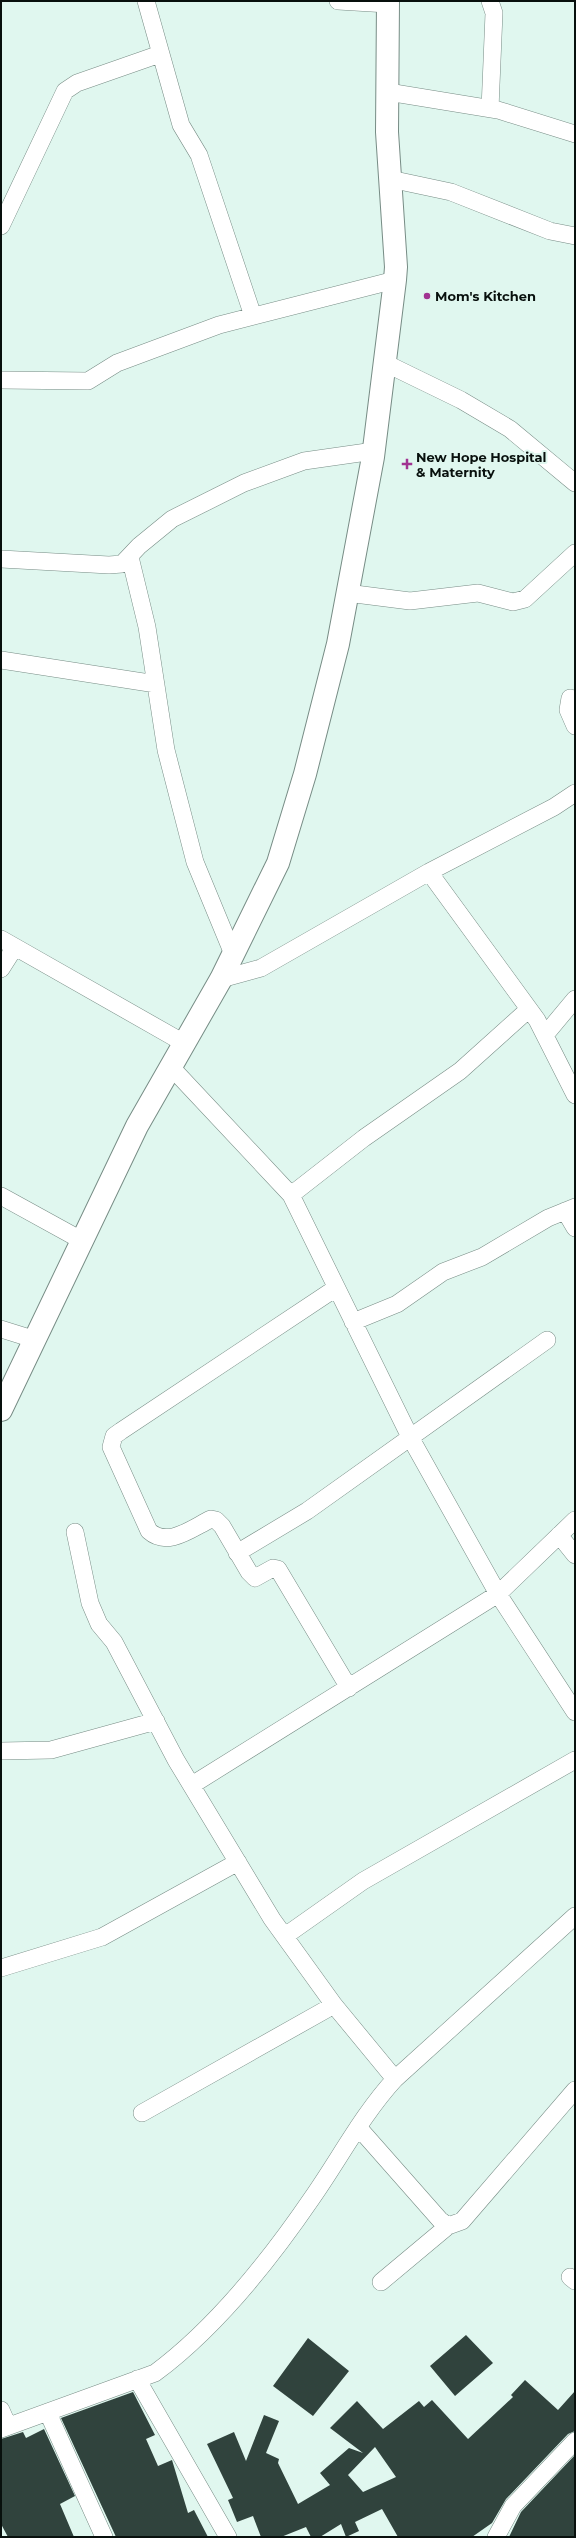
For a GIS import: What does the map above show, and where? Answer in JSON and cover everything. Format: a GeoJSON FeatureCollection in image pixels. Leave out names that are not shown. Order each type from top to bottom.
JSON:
{"type":"FeatureCollection","features":[{"type":"Feature","properties":{"kind":"street"},"geometry":{"type":"LineString","coordinates":[[146,1],[181,125],[199,155],[253,316]]}},
{"type":"Feature","properties":{"kind":"street"},"geometry":{"type":"LineString","coordinates":[[1,1410],[33,1339],[137,1126],[221,979],[278,863],[307,766],[338,644],[374,451],[396,268],[390,180],[388,2],[338,1]]}},
{"type":"Feature","properties":{"kind":"street"},"geometry":{"type":"LineString","coordinates":[[490,1],[494,13],[490,109]]}},
{"type":"Feature","properties":{"kind":"street"},"geometry":{"type":"LineString","coordinates":[[1,226],[65,91],[77,83],[160,54]]}},
{"type":"Feature","properties":{"kind":"street"},"geometry":{"type":"LineString","coordinates":[[388,92],[490,109],[575,134]]}},
{"type":"Feature","properties":{"kind":"street"},"geometry":{"type":"LineString","coordinates":[[390,180],[451,192],[550,231],[575,236]]}},
{"type":"Feature","properties":{"kind":"street"},"geometry":{"type":"LineString","coordinates":[[1,380],[88,381],[117,363],[219,324],[395,280]]}},
{"type":"Feature","properties":{"kind":"street"},"geometry":{"type":"LineString","coordinates":[[385,363],[461,400],[510,429],[575,483]]}},
{"type":"Feature","properties":{"kind":"street"},"geometry":{"type":"LineString","coordinates":[[1,560],[109,565],[122,564],[139,546],[172,519],[244,483],[304,461],[374,451]]}},
{"type":"Feature","properties":{"kind":"street"},"geometry":{"type":"LineString","coordinates":[[348,593],[410,601],[478,593],[513,602],[525,599],[575,553]]}},
{"type":"Feature","properties":{"kind":"street"},"geometry":{"type":"LineString","coordinates":[[130,557],[148,627],[166,750],[195,862],[233,954]]}},
{"type":"Feature","properties":{"kind":"street"},"geometry":{"type":"LineString","coordinates":[[1,660],[156,684]]}},
{"type":"Feature","properties":{"kind":"street"},"geometry":{"type":"LineString","coordinates":[[570,698],[568,710],[575,726]]}},
{"type":"Feature","properties":{"kind":"street"},"geometry":{"type":"LineString","coordinates":[[221,979],[261,968],[429,872],[554,807],[575,793]]}},
{"type":"Feature","properties":{"kind":"street"},"geometry":{"type":"LineString","coordinates":[[429,872],[529,1009],[545,1035],[575,1095]]}},
{"type":"Feature","properties":{"kind":"street"},"geometry":{"type":"LineString","coordinates":[[1,969],[8,943],[184,1043]]}},
{"type":"Feature","properties":{"kind":"street"},"geometry":{"type":"LineString","coordinates":[[545,1035],[575,999]]}},
{"type":"Feature","properties":{"kind":"street"},"geometry":{"type":"LineString","coordinates":[[291,1194],[364,1138],[460,1071],[529,1009]]}},
{"type":"Feature","properties":{"kind":"street"},"geometry":{"type":"LineString","coordinates":[[171,1067],[291,1194],[410,1437],[498,1594],[575,1712]]}},
{"type":"Feature","properties":{"kind":"street"},"geometry":{"type":"LineString","coordinates":[[1,1196],[81,1240]]}},
{"type":"Feature","properties":{"kind":"street"},"geometry":{"type":"LineString","coordinates":[[353,1322],[397,1304],[443,1272],[482,1257],[548,1218],[570,1209],[575,1228]]}},
{"type":"Feature","properties":{"kind":"street"},"geometry":{"type":"LineString","coordinates":[[336,1288],[114,1436],[111,1447],[149,1531],[156,1537],[168,1539],[211,1519],[216,1520],[222,1526],[249,1572],[256,1578],[273,1568],[278,1569],[348,1688]]}},
{"type":"Feature","properties":{"kind":"street"},"geometry":{"type":"LineString","coordinates":[[1,1328],[33,1339]]}},
{"type":"Feature","properties":{"kind":"street"},"geometry":{"type":"LineString","coordinates":[[237,1553],[307,1511],[547,1340]]}},
{"type":"Feature","properties":{"kind":"street"},"geometry":{"type":"LineString","coordinates":[[192,1786],[498,1594],[575,1520]]}},
{"type":"Feature","properties":{"kind":"street"},"geometry":{"type":"LineString","coordinates":[[74,1532],[90,1603],[99,1624],[114,1642],[192,1786],[272,1919],[334,2005],[395,2079]]}},
{"type":"Feature","properties":{"kind":"street"},"geometry":{"type":"LineString","coordinates":[[559,1535],[575,1555]]}},
{"type":"Feature","properties":{"kind":"street"},"geometry":{"type":"LineString","coordinates":[[1,1751],[51,1750],[156,1721]]}},
{"type":"Feature","properties":{"kind":"street"},"geometry":{"type":"LineString","coordinates":[[285,1936],[363,1881],[575,1760]]}},
{"type":"Feature","properties":{"kind":"street"},"geometry":{"type":"LineString","coordinates":[[1,1968],[102,1936],[238,1862]]}},
{"type":"Feature","properties":{"kind":"street"},"geometry":{"type":"LineString","coordinates":[[1,2410],[5,2428],[48,2414],[155,2373],[167,2365],[218,2316],[256,2273],[312,2199],[358,2127],[395,2079],[575,1916]]}},
{"type":"Feature","properties":{"kind":"street"},"geometry":{"type":"LineString","coordinates":[[142,2113],[334,2005]]}},
{"type":"Feature","properties":{"kind":"street"},"geometry":{"type":"LineString","coordinates":[[381,2282],[448,2226],[462,2221],[575,2090]]}},
{"type":"Feature","properties":{"kind":"street"},"geometry":{"type":"LineString","coordinates":[[358,2127],[440,2220],[448,2226]]}},
{"type":"Feature","properties":{"kind":"street"},"geometry":{"type":"LineString","coordinates":[[137,2379],[228,2537]]}},
{"type":"Feature","properties":{"kind":"street"},"geometry":{"type":"LineString","coordinates":[[48,2414],[104,2537]]}},
{"type":"Feature","properties":{"kind":"street"},"geometry":{"type":"LineString","coordinates":[[496,2537],[513,2506],[575,2441]]}},
{"type":"Feature","properties":{"kind":"building"},"geometry":{"type":"Polygon","coordinates":[[[466,2335],[493,2363],[455,2396],[430,2366],[466,2335]]]}},
{"type":"Feature","properties":{"kind":"building"},"geometry":{"type":"Polygon","coordinates":[[[308,2338],[349,2371],[313,2416],[273,2386],[308,2338]]]}},
{"type":"Feature","properties":{"kind":"building"},"geometry":{"type":"Polygon","coordinates":[[[525,2380],[558,2410],[575,2391],[575,2431],[568,2434],[506,2499],[492,2523],[472,2537],[398,2537],[382,2509],[355,2522],[359,2531],[346,2537],[341,2524],[320,2537],[311,2537],[306,2527],[281,2537],[261,2537],[253,2516],[237,2522],[228,2500],[233,2498],[207,2444],[234,2432],[246,2461],[264,2415],[279,2421],[266,2453],[279,2459],[278,2463],[298,2504],[330,2485],[320,2473],[349,2448],[363,2453],[330,2428],[357,2401],[383,2429],[419,2401],[424,2407],[432,2400],[468,2439],[513,2397],[511,2395],[525,2380]],[[375,2447],[348,2475],[363,2492],[396,2477],[375,2447]]]}},
{"type":"Feature","properties":{"kind":"building"},"geometry":{"type":"Polygon","coordinates":[[[133,2392],[155,2435],[146,2439],[158,2466],[172,2460],[188,2513],[194,2510],[208,2537],[116,2537],[61,2418],[133,2392]]]}},
{"type":"Feature","properties":{"kind":"building"},"geometry":{"type":"Polygon","coordinates":[[[44,2429],[75,2496],[60,2504],[74,2537],[8,2537],[1,2524],[1,2439],[23,2432],[26,2438],[44,2429]]]}},
{"type":"Feature","properties":{"kind":"building"},"geometry":{"type":"Polygon","coordinates":[[[575,2455],[575,2537],[509,2537],[521,2512],[575,2455]]]}},
{"type":"Feature","properties":{"kind":"place","name":"Mom's Kitchen"},"geometry":{"type":"Point","coordinates":[427,296]}},
{"type":"Feature","properties":{"kind":"place","name":"New Hope Hospital & Maternity"},"geometry":{"type":"Point","coordinates":[407,464]}}]}
